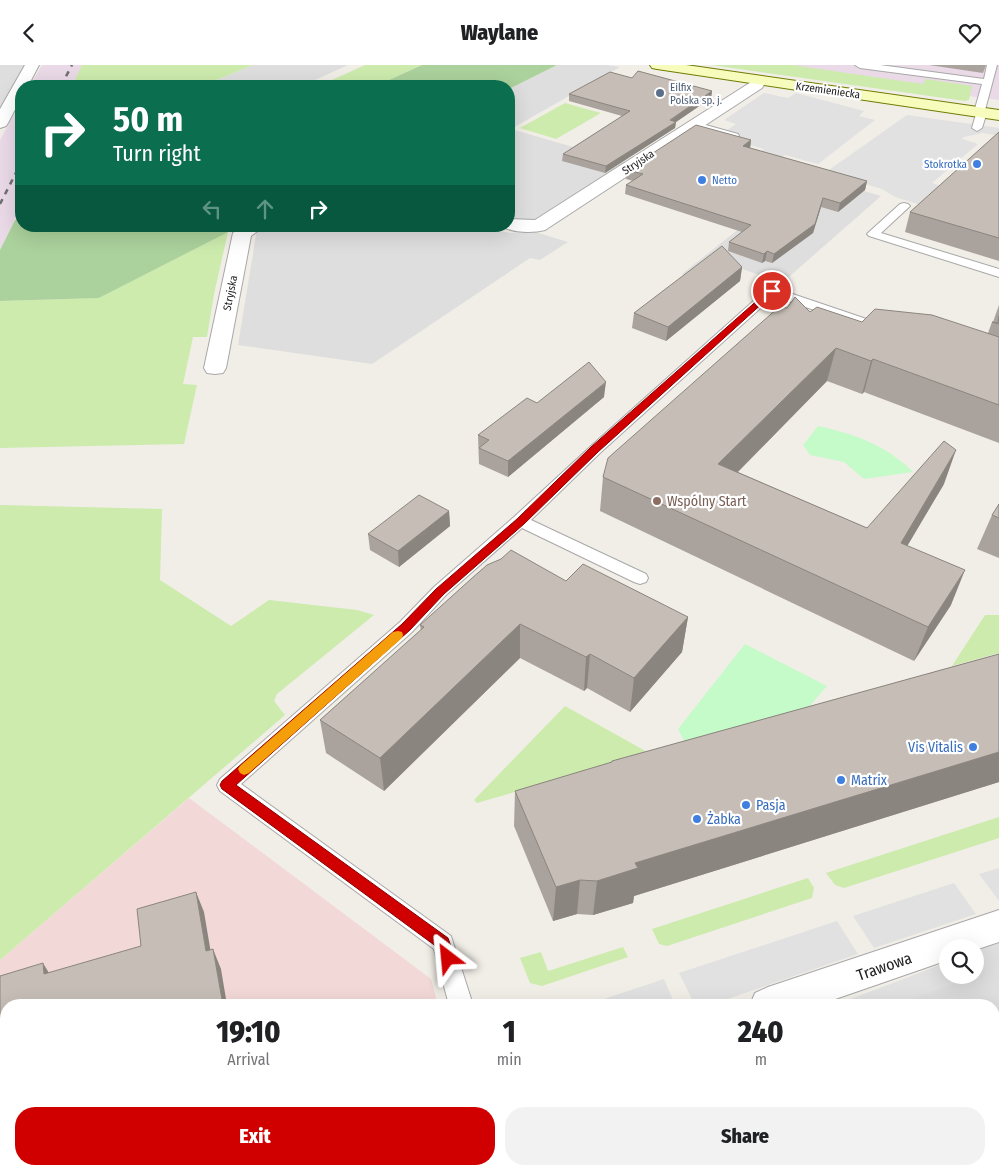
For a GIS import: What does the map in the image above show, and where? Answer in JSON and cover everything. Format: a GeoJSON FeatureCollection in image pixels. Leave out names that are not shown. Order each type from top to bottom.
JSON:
{"type":"FeatureCollection","features":[{"type":"Feature","properties":{"kind":"street"},"geometry":{"type":"LineString","coordinates":[[21,80],[32,65]]}},
{"type":"Feature","properties":{"kind":"street","name":"Krzemieniecka"},"geometry":{"type":"LineString","coordinates":[[657,65],[676,66],[999,115]]}},
{"type":"Feature","properties":{"kind":"street","name":"Stryjska"},"geometry":{"type":"LineString","coordinates":[[515,224],[539,226],[758,85],[760,80]]}},
{"type":"Feature","properties":{"kind":"street"},"geometry":{"type":"LineString","coordinates":[[0,123],[6,102],[15,89]]}},
{"type":"Feature","properties":{"kind":"street","name":"Stryjska"},"geometry":{"type":"LineString","coordinates":[[215,368],[242,233],[244,232]]}},
{"type":"Feature","properties":{"kind":"street","name":"Trawowa"},"geometry":{"type":"LineString","coordinates":[[786,999],[999,926]]}},
{"type":"Feature","properties":{"kind":"lane"},"geometry":{"type":"LineString","coordinates":[[860,65],[987,82]]}},
{"type":"Feature","properties":{"kind":"lane"},"geometry":{"type":"LineString","coordinates":[[978,128],[992,65]]}},
{"type":"Feature","properties":{"kind":"lane"},"geometry":{"type":"LineString","coordinates":[[695,125],[734,136]]}},
{"type":"Feature","properties":{"kind":"lane"},"geometry":{"type":"LineString","coordinates":[[904,206],[873,234],[998,272]]}},
{"type":"Feature","properties":{"kind":"lane"},"geometry":{"type":"LineString","coordinates":[[459,999],[443,943],[227,785],[406,627],[440,591],[520,521],[595,449],[772,291],[898,334]]}},
{"type":"Feature","properties":{"kind":"lane"},"geometry":{"type":"LineString","coordinates":[[520,521],[640,578]]}},
{"type":"Feature","properties":{"kind":"shaded area"},"geometry":{"type":"Polygon","coordinates":[[[0,65],[25,65],[15,80],[0,108],[0,65]]]}},
{"type":"Feature","properties":{"kind":"shaded area"},"geometry":{"type":"Polygon","coordinates":[[[42,65],[91,65],[84,80],[33,80],[42,65]]]}},
{"type":"Feature","properties":{"kind":"shaded area"},"geometry":{"type":"Polygon","coordinates":[[[253,65],[348,65],[315,80],[217,80],[253,65]]]}},
{"type":"Feature","properties":{"kind":"shaded area"},"geometry":{"type":"Polygon","coordinates":[[[557,65],[607,65],[620,67],[515,127],[515,86],[557,65]]]}},
{"type":"Feature","properties":{"kind":"shaded area"},"geometry":{"type":"Polygon","coordinates":[[[746,65],[999,65],[999,100],[983,98],[746,65]]]}},
{"type":"Feature","properties":{"kind":"shaded area"},"geometry":{"type":"Polygon","coordinates":[[[764,93],[788,98],[796,93],[864,111],[859,116],[875,120],[818,164],[785,155],[776,163],[754,157],[764,149],[719,136],[736,124],[724,120],[764,93]]]}},
{"type":"Feature","properties":{"kind":"shaded area"},"geometry":{"type":"Polygon","coordinates":[[[15,113],[15,219],[0,250],[0,140],[15,113]]]}},
{"type":"Feature","properties":{"kind":"shaded area"},"geometry":{"type":"Polygon","coordinates":[[[907,115],[999,128],[999,136],[983,133],[964,137],[962,139],[978,144],[932,183],[951,189],[999,229],[895,197],[882,189],[826,172],[907,115]]]}},
{"type":"Feature","properties":{"kind":"shaded area"},"geometry":{"type":"Polygon","coordinates":[[[515,130],[625,162],[530,222],[515,219],[515,130]]]}},
{"type":"Feature","properties":{"kind":"shaded area"},"geometry":{"type":"Polygon","coordinates":[[[808,174],[881,196],[782,283],[731,265],[707,283],[682,274],[808,174]]]}},
{"type":"Feature","properties":{"kind":"shaded area"},"geometry":{"type":"Polygon","coordinates":[[[532,231],[568,242],[540,260],[530,258],[372,364],[238,345],[257,232],[512,233],[532,231]]]}},
{"type":"Feature","properties":{"kind":"shaded area"},"geometry":{"type":"Polygon","coordinates":[[[189,798],[431,979],[436,999],[0,999],[0,960],[189,798]]]}},
{"type":"Feature","properties":{"kind":"shaded area"},"geometry":{"type":"Polygon","coordinates":[[[999,868],[999,901],[979,874],[999,868]]]}},
{"type":"Feature","properties":{"kind":"shaded area"},"geometry":{"type":"Polygon","coordinates":[[[954,883],[976,914],[874,948],[853,916],[954,883]]]}},
{"type":"Feature","properties":{"kind":"shaded area"},"geometry":{"type":"Polygon","coordinates":[[[837,921],[858,954],[727,999],[692,999],[679,973],[837,921]]]}},
{"type":"Feature","properties":{"kind":"shaded area"},"geometry":{"type":"Polygon","coordinates":[[[999,942],[999,999],[853,999],[939,965],[939,984],[984,984],[984,948],[999,942]]]}},
{"type":"Feature","properties":{"kind":"shaded area"},"geometry":{"type":"Polygon","coordinates":[[[939,966],[939,984],[954,984],[912,999],[850,999],[939,966]]]}},
{"type":"Feature","properties":{"kind":"shaded area"},"geometry":{"type":"Polygon","coordinates":[[[664,979],[672,999],[604,999],[664,979]]]}},
{"type":"Feature","properties":{"kind":"green space"},"geometry":{"type":"Polygon","coordinates":[[[82,65],[253,65],[217,80],[75,80],[82,65]]]}},
{"type":"Feature","properties":{"kind":"green space"},"geometry":{"type":"Polygon","coordinates":[[[365,65],[422,65],[389,80],[332,80],[365,65]]]}},
{"type":"Feature","properties":{"kind":"green space"},"geometry":{"type":"Polygon","coordinates":[[[422,65],[557,65],[515,86],[515,80],[389,80],[422,65]]]}},
{"type":"Feature","properties":{"kind":"green space"},"geometry":{"type":"Polygon","coordinates":[[[711,65],[792,65],[923,84],[926,79],[972,86],[969,100],[965,101],[711,65]]]}},
{"type":"Feature","properties":{"kind":"green space"},"geometry":{"type":"Polygon","coordinates":[[[565,103],[601,113],[556,139],[520,128],[565,103]]]}},
{"type":"Feature","properties":{"kind":"green space"},"geometry":{"type":"Polygon","coordinates":[[[15,220],[15,232],[228,232],[99,298],[0,301],[0,250],[15,220]]]}},
{"type":"Feature","properties":{"kind":"green space"},"geometry":{"type":"Polygon","coordinates":[[[228,232],[214,294],[207,337],[193,337],[183,384],[197,385],[184,444],[0,448],[0,301],[99,298],[228,232]]]}},
{"type":"Feature","properties":{"kind":"green space"},"geometry":{"type":"Polygon","coordinates":[[[818,426],[869,442],[892,455],[913,472],[864,479],[844,462],[810,455],[803,445],[818,426]]]}},
{"type":"Feature","properties":{"kind":"green space"},"geometry":{"type":"Polygon","coordinates":[[[0,505],[162,509],[160,580],[231,626],[269,600],[357,610],[374,615],[277,694],[274,701],[285,715],[0,960],[0,505]]]}},
{"type":"Feature","properties":{"kind":"green space"},"geometry":{"type":"Polygon","coordinates":[[[985,615],[999,615],[999,653],[952,666],[985,615]]]}},
{"type":"Feature","properties":{"kind":"green space"},"geometry":{"type":"Polygon","coordinates":[[[745,644],[827,686],[807,709],[685,743],[678,729],[745,644]]]}},
{"type":"Feature","properties":{"kind":"green space"},"geometry":{"type":"Polygon","coordinates":[[[565,706],[649,753],[477,803],[474,800],[565,706]]]}},
{"type":"Feature","properties":{"kind":"green space"},"geometry":{"type":"Polygon","coordinates":[[[999,817],[999,838],[844,888],[835,885],[826,873],[999,817]]]}},
{"type":"Feature","properties":{"kind":"green space"},"geometry":{"type":"Polygon","coordinates":[[[808,878],[814,888],[812,898],[667,946],[659,944],[652,929],[808,878]]]}},
{"type":"Feature","properties":{"kind":"green space"},"geometry":{"type":"Polygon","coordinates":[[[623,947],[628,957],[542,986],[530,983],[520,958],[541,952],[548,971],[623,947]]]}},
{"type":"Feature","properties":{"kind":"building"},"geometry":{"type":"Polygon","coordinates":[[[638,71],[712,91],[670,120],[676,122],[606,166],[563,154],[630,111],[569,94],[610,72],[632,78],[638,71]]]}},
{"type":"Feature","properties":{"kind":"building"},"geometry":{"type":"Polygon","coordinates":[[[696,125],[751,140],[743,146],[867,181],[840,203],[823,198],[815,224],[774,254],[767,251],[764,254],[729,242],[751,225],[626,185],[643,174],[627,170],[696,125]]]}},
{"type":"Feature","properties":{"kind":"building"},"geometry":{"type":"Polygon","coordinates":[[[999,132],[999,238],[910,212],[999,132]]]}},
{"type":"Feature","properties":{"kind":"building"},"geometry":{"type":"Polygon","coordinates":[[[722,246],[742,267],[668,327],[634,313],[722,246]]]}},
{"type":"Feature","properties":{"kind":"building"},"geometry":{"type":"Polygon","coordinates":[[[795,297],[810,312],[817,307],[862,322],[875,309],[932,315],[999,337],[999,405],[873,359],[871,361],[836,348],[718,464],[867,528],[944,441],[956,450],[901,543],[965,570],[928,627],[603,477],[608,458],[779,307],[787,308],[795,297]]]}},
{"type":"Feature","properties":{"kind":"building"},"geometry":{"type":"Polygon","coordinates":[[[589,362],[606,382],[508,461],[479,448],[489,440],[478,435],[527,398],[537,403],[589,362]]]}},
{"type":"Feature","properties":{"kind":"building"},"geometry":{"type":"Polygon","coordinates":[[[419,495],[449,511],[398,551],[368,534],[419,495]]]}},
{"type":"Feature","properties":{"kind":"building"},"geometry":{"type":"Polygon","coordinates":[[[999,504],[999,518],[992,515],[999,504]]]}},
{"type":"Feature","properties":{"kind":"building"},"geometry":{"type":"Polygon","coordinates":[[[511,550],[566,581],[583,564],[688,617],[634,678],[590,654],[586,657],[520,624],[380,758],[320,720],[424,627],[420,625],[471,579],[487,565],[501,559],[511,550]]]}},
{"type":"Feature","properties":{"kind":"building"},"geometry":{"type":"Polygon","coordinates":[[[999,654],[999,752],[635,863],[638,868],[597,881],[580,880],[556,887],[515,791],[612,761],[999,654]]]}},
{"type":"Feature","properties":{"kind":"building"},"geometry":{"type":"Polygon","coordinates":[[[196,892],[206,951],[213,949],[222,999],[0,999],[0,976],[43,963],[44,974],[141,946],[137,909],[196,892]]]}},
{"type":"Feature","properties":{"kind":"railway"},"geometry":{"type":"LineString","coordinates":[[64,80],[72,65]]}},
{"type":"Feature","properties":{"kind":"railway"},"geometry":{"type":"LineString","coordinates":[[0,204],[15,175]]}},
{"type":"Feature","properties":{"kind":"slow traffic"},"geometry":{"type":"LineString","coordinates":[[244,769],[398,635]]}},
{"type":"Feature","properties":{"kind":"place","name":"Eilfix Polska sp. j."},"geometry":{"type":"Point","coordinates":[660,93]}},
{"type":"Feature","properties":{"kind":"place","name":"Stokrotka"},"geometry":{"type":"Point","coordinates":[977,164]}},
{"type":"Feature","properties":{"kind":"place","name":"Netto"},"geometry":{"type":"Point","coordinates":[702,180]}},
{"type":"Feature","properties":{"kind":"place","name":"Wspólny Start"},"geometry":{"type":"Point","coordinates":[657,501]}},
{"type":"Feature","properties":{"kind":"place","name":"Vis Vitalis"},"geometry":{"type":"Point","coordinates":[973,747]}},
{"type":"Feature","properties":{"kind":"place","name":"Matrix"},"geometry":{"type":"Point","coordinates":[841,780]}},
{"type":"Feature","properties":{"kind":"place","name":"Pasja"},"geometry":{"type":"Point","coordinates":[746,805]}},
{"type":"Feature","properties":{"kind":"place","name":"Żabka"},"geometry":{"type":"Point","coordinates":[697,819]}},
{"type":"Feature","properties":{"kind":"route"},"geometry":{"type":"LineString","coordinates":[[448,958],[443,943],[227,785],[406,627],[440,591],[520,521],[595,449],[772,291]]}}]}
